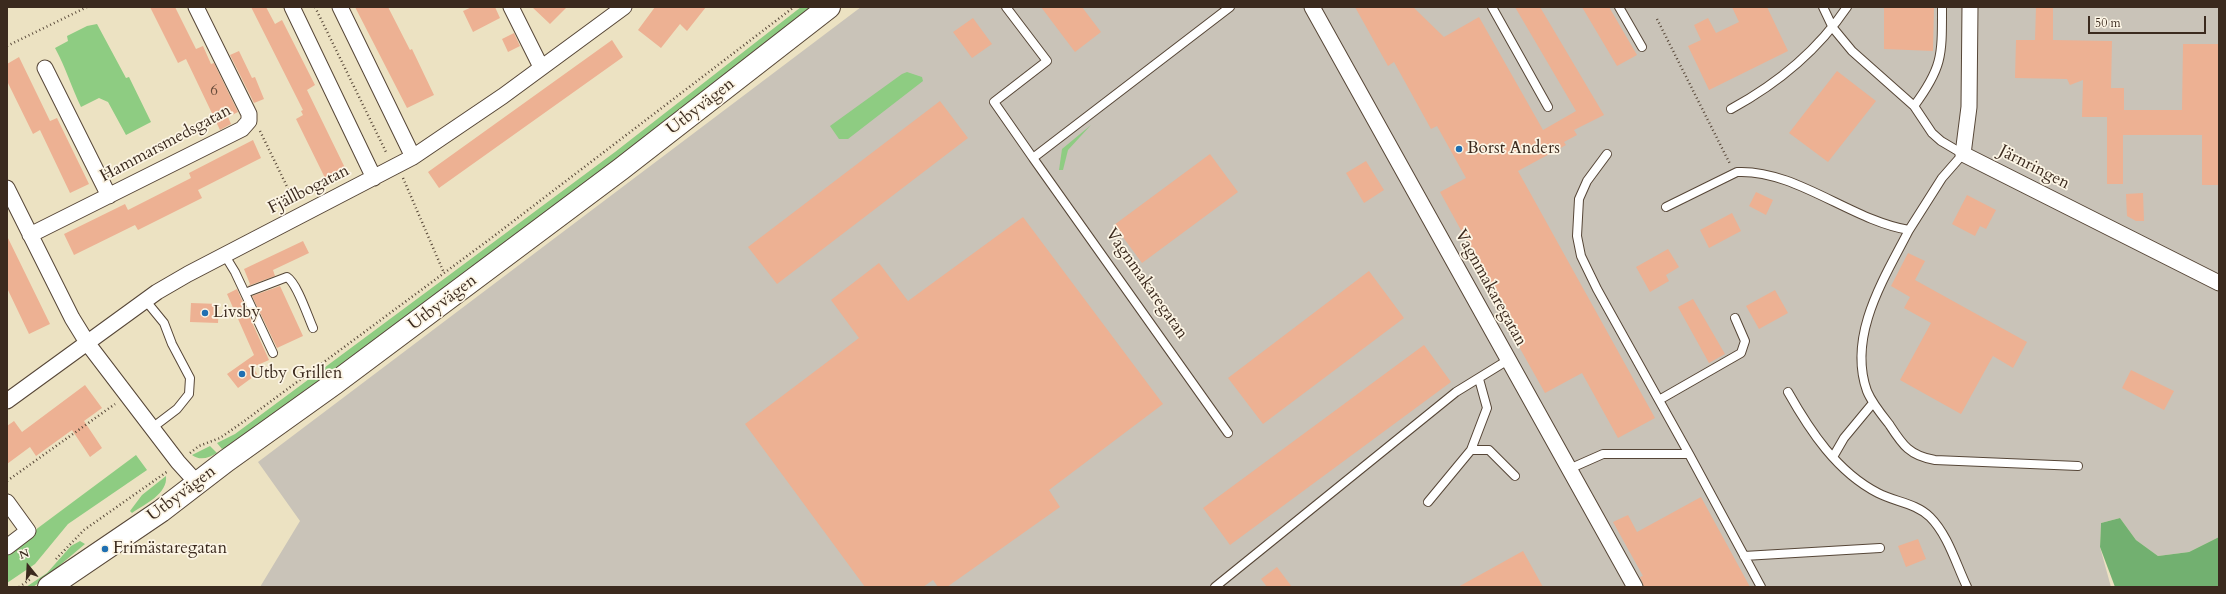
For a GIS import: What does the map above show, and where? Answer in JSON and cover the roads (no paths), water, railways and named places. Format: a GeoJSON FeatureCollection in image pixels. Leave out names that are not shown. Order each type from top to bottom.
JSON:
{"type":"FeatureCollection","features":[{"type":"Feature","properties":{"kind":"street","name":"Hammarsmedsgatan"},"geometry":{"type":"LineString","coordinates":[[30,235],[242,129],[249,121],[249,114],[196,7]]}},
{"type":"Feature","properties":{"kind":"street"},"geometry":{"type":"LineString","coordinates":[[292,7],[374,178]]}},
{"type":"Feature","properties":{"kind":"street"},"geometry":{"type":"LineString","coordinates":[[340,7],[413,157]]}},
{"type":"Feature","properties":{"kind":"street"},"geometry":{"type":"LineString","coordinates":[[511,7],[541,67]]}},
{"type":"Feature","properties":{"kind":"street","name":"Fjällbogatan"},"geometry":{"type":"LineString","coordinates":[[7,401],[146,301],[188,274],[413,157],[503,96],[624,7]]}},
{"type":"Feature","properties":{"kind":"street","name":"Utbyvägen"},"geometry":{"type":"LineString","coordinates":[[44,580],[155,515],[335,383],[621,169],[829,7]]}},
{"type":"Feature","properties":{"kind":"street","name":"Vagnmakaregatan"},"geometry":{"type":"LineString","coordinates":[[1312,7],[1635,587]]}},
{"type":"Feature","properties":{"kind":"street"},"geometry":{"type":"LineString","coordinates":[[1963,154],[1969,107],[1970,7]]}},
{"type":"Feature","properties":{"kind":"street"},"geometry":{"type":"LineString","coordinates":[[45,68],[109,196]]}},
{"type":"Feature","properties":{"kind":"street","name":"Järnringen"},"geometry":{"type":"LineString","coordinates":[[1963,154],[2219,283]]}},
{"type":"Feature","properties":{"kind":"street"},"geometry":{"type":"LineString","coordinates":[[7,188],[72,318],[88,344],[178,462],[197,483]]}},
{"type":"Feature","properties":{"kind":"street"},"geometry":{"type":"LineString","coordinates":[[7,502],[28,531],[7,547]]}},
{"type":"Feature","properties":{"kind":"lane","name":"Vagnmakaregatan"},"geometry":{"type":"LineString","coordinates":[[1006,7],[1047,62],[994,102],[1228,433]]}},
{"type":"Feature","properties":{"kind":"lane"},"geometry":{"type":"LineString","coordinates":[[1492,7],[1548,107]]}},
{"type":"Feature","properties":{"kind":"lane"},"geometry":{"type":"LineString","coordinates":[[1619,7],[1642,47]]}},
{"type":"Feature","properties":{"kind":"lane"},"geometry":{"type":"LineString","coordinates":[[1823,7],[1833,28],[1852,52],[1914,106],[1932,133],[1941,141],[1963,154],[1942,178],[1909,230],[1871,307],[1865,330],[1862,356],[1864,378],[1874,402],[1902,443],[1912,453],[1923,458],[2078,466]]}},
{"type":"Feature","properties":{"kind":"lane"},"geometry":{"type":"LineString","coordinates":[[1731,109],[1763,92],[1773,84],[1833,28],[1847,7]]}},
{"type":"Feature","properties":{"kind":"lane"},"geometry":{"type":"LineString","coordinates":[[1914,106],[1930,84],[1938,66],[1941,54],[1942,7]]}},
{"type":"Feature","properties":{"kind":"lane"},"geometry":{"type":"LineString","coordinates":[[1033,158],[1225,9]]}},
{"type":"Feature","properties":{"kind":"lane"},"geometry":{"type":"LineString","coordinates":[[1607,154],[1587,181],[1579,199],[1577,236],[1581,256],[1597,289],[1761,587]]}},
{"type":"Feature","properties":{"kind":"lane"},"geometry":{"type":"LineString","coordinates":[[1666,207],[1737,172],[1763,173],[1778,178],[1889,226],[1909,230]]}},
{"type":"Feature","properties":{"kind":"lane"},"geometry":{"type":"LineString","coordinates":[[224,254],[245,293],[273,353]]}},
{"type":"Feature","properties":{"kind":"lane"},"geometry":{"type":"LineString","coordinates":[[245,293],[288,278],[294,285],[313,328]]}},
{"type":"Feature","properties":{"kind":"lane"},"geometry":{"type":"LineString","coordinates":[[146,301],[164,324],[172,344],[190,378],[188,394],[177,409],[152,428]]}},
{"type":"Feature","properties":{"kind":"lane"},"geometry":{"type":"LineString","coordinates":[[1659,400],[1741,353],[1745,340],[1735,318]]}},
{"type":"Feature","properties":{"kind":"lane"},"geometry":{"type":"LineString","coordinates":[[1215,587],[1456,392],[1508,360]]}},
{"type":"Feature","properties":{"kind":"lane"},"geometry":{"type":"LineString","coordinates":[[1428,502],[1471,450],[1487,408],[1479,379]]}},
{"type":"Feature","properties":{"kind":"lane"},"geometry":{"type":"LineString","coordinates":[[1788,392],[1808,428],[1854,479],[1879,494],[1922,510],[1929,516],[1943,535],[1966,587]]}},
{"type":"Feature","properties":{"kind":"lane"},"geometry":{"type":"LineString","coordinates":[[1833,457],[1844,438],[1874,402]]}},
{"type":"Feature","properties":{"kind":"lane"},"geometry":{"type":"LineString","coordinates":[[1471,450],[1489,450],[1515,476]]}},
{"type":"Feature","properties":{"kind":"lane"},"geometry":{"type":"LineString","coordinates":[[1568,469],[1603,454],[1689,454]]}},
{"type":"Feature","properties":{"kind":"lane"},"geometry":{"type":"LineString","coordinates":[[1744,556],[1880,548]]}},
{"type":"Feature","properties":{"kind":"place","name":"Borst Anders"},"geometry":{"type":"Point","coordinates":[1459,149]}},
{"type":"Feature","properties":{"kind":"place","name":"Livsby"},"geometry":{"type":"Point","coordinates":[205,313]}},
{"type":"Feature","properties":{"kind":"place","name":"Utby Grillen"},"geometry":{"type":"Point","coordinates":[242,374]}},
{"type":"Feature","properties":{"kind":"place","name":"Frimästaregatan"},"geometry":{"type":"Point","coordinates":[105,549]}}]}
